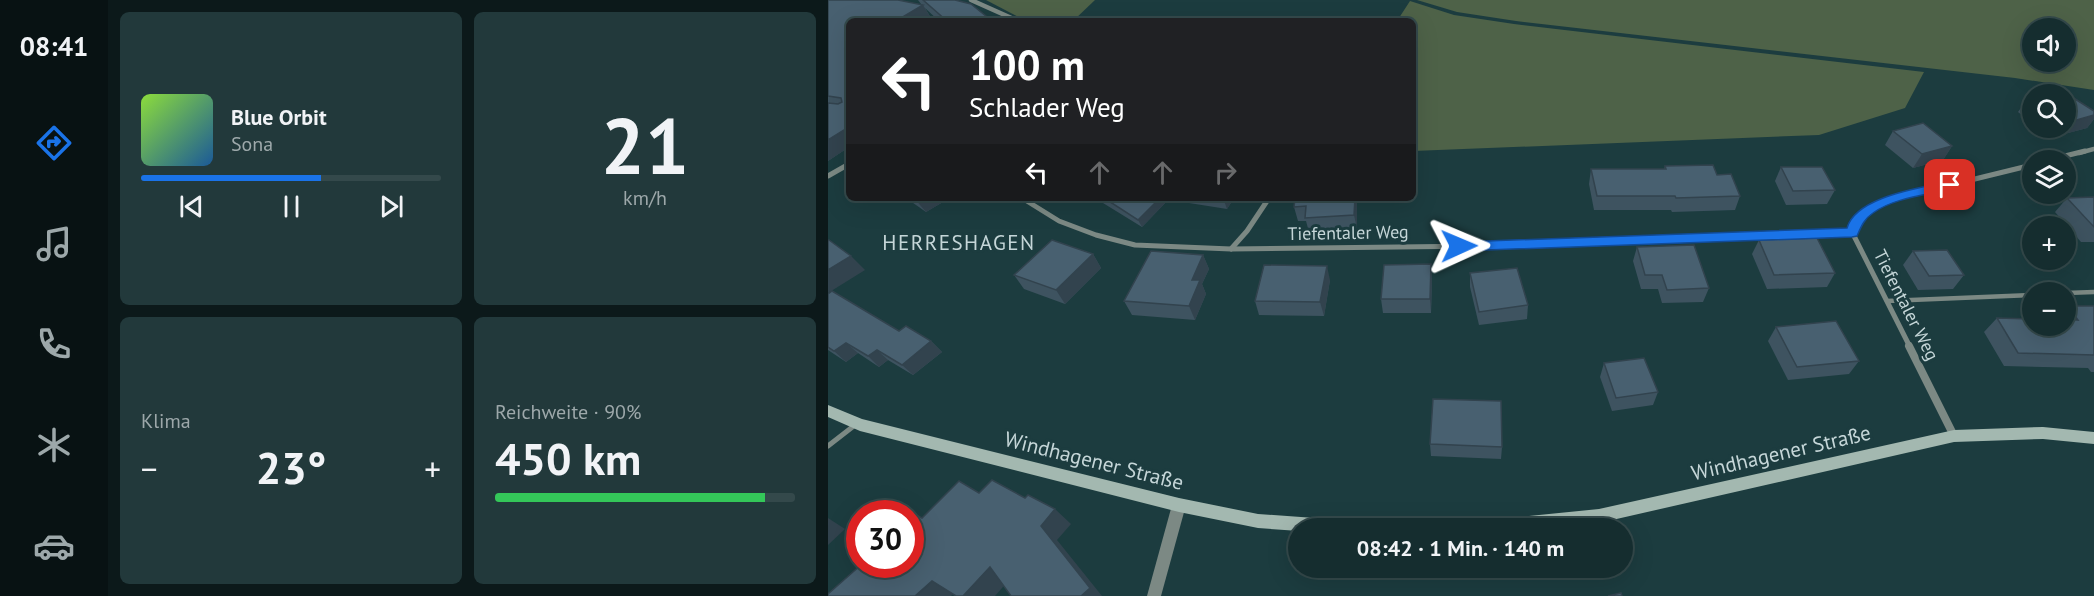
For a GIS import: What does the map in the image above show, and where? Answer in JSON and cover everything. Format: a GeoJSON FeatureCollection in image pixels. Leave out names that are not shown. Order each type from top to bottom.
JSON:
{"type":"FeatureCollection","features":[{"type":"Feature","properties":{"kind":"main road","name":"Windhagener Straße"},"geometry":{"type":"LineString","coordinates":[[828,411],[857,423],[1179,504],[1258,521],[1288,523]]}},
{"type":"Feature","properties":{"kind":"main road","name":"Windhagener Straße"},"geometry":{"type":"LineString","coordinates":[[1579,518],[1599,516],[1954,436],[2043,433],[2094,438]]}},
{"type":"Feature","properties":{"kind":"street"},"geometry":{"type":"LineString","coordinates":[[970,0],[1011,18]]}},
{"type":"Feature","properties":{"kind":"street"},"geometry":{"type":"LineString","coordinates":[[2076,153],[2094,149]]}},
{"type":"Feature","properties":{"kind":"street"},"geometry":{"type":"LineString","coordinates":[[828,176],[846,166]]}},
{"type":"Feature","properties":{"kind":"street"},"geometry":{"type":"LineString","coordinates":[[1852,232],[1855,224],[1868,210],[1889,200],[2022,167]]}},
{"type":"Feature","properties":{"kind":"street","name":"Tiefentaler Weg"},"geometry":{"type":"LineString","coordinates":[[1027,201],[1059,221],[1096,235],[1135,245],[1230,249],[1482,246],[1852,232],[1954,436]]}},
{"type":"Feature","properties":{"kind":"street"},"geometry":{"type":"LineString","coordinates":[[1230,249],[1247,231],[1267,201]]}},
{"type":"Feature","properties":{"kind":"street"},"geometry":{"type":"LineString","coordinates":[[1154,596],[1179,504]]}},
{"type":"Feature","properties":{"kind":"lane"},"geometry":{"type":"LineString","coordinates":[[2076,293],[2094,292]]}},
{"type":"Feature","properties":{"kind":"lane"},"geometry":{"type":"LineString","coordinates":[[1887,301],[2022,295]]}},
{"type":"Feature","properties":{"kind":"lane"},"geometry":{"type":"LineString","coordinates":[[828,446],[857,423]]}},
{"type":"Feature","properties":{"kind":"green space"},"geometry":{"type":"Polygon","coordinates":[[[986,0],[1095,0],[1076,18],[1020,18],[986,0]]]}},
{"type":"Feature","properties":{"kind":"green space"},"geometry":{"type":"Polygon","coordinates":[[[1417,0],[2094,0],[2094,90],[2076,87],[2076,84],[2054,84],[1516,21],[1457,12],[1417,0]]]}},
{"type":"Feature","properties":{"kind":"green space"},"geometry":{"type":"Polygon","coordinates":[[[1410,1],[1454,15],[1514,24],[1924,72],[1905,108],[1819,135],[1416,151],[1416,18],[1399,18],[1410,1]]]}},
{"type":"Feature","properties":{"kind":"building"},"geometry":{"type":"Polygon","coordinates":[[[828,0],[898,0],[923,5],[901,18],[846,18],[846,129],[828,140],[828,103],[842,102],[841,98],[828,96],[828,0]]]}},
{"type":"Feature","properties":{"kind":"building"},"geometry":{"type":"Polygon","coordinates":[[[923,0],[955,0],[971,4],[988,18],[944,18],[923,0]]]}},
{"type":"Feature","properties":{"kind":"building"},"geometry":{"type":"Polygon","coordinates":[[[2076,100],[2094,111],[2094,115],[2076,120],[2076,100]]]}},
{"type":"Feature","properties":{"kind":"building"},"geometry":{"type":"Polygon","coordinates":[[[1923,123],[1952,146],[1922,154],[1893,131],[1923,123]]]}},
{"type":"Feature","properties":{"kind":"building"},"geometry":{"type":"Polygon","coordinates":[[[1713,165],[1717,175],[1731,174],[1740,196],[1676,198],[1675,196],[1597,196],[1591,169],[1666,169],[1665,166],[1713,165]]]}},
{"type":"Feature","properties":{"kind":"building"},"geometry":{"type":"Polygon","coordinates":[[[1781,167],[1822,167],[1835,190],[1793,191],[1781,167]]]}},
{"type":"Feature","properties":{"kind":"building"},"geometry":{"type":"Polygon","coordinates":[[[2094,197],[2094,227],[2073,204],[2076,204],[2076,198],[2094,197]]]}},
{"type":"Feature","properties":{"kind":"building"},"geometry":{"type":"Polygon","coordinates":[[[1109,201],[1157,201],[1138,220],[1109,201]]]}},
{"type":"Feature","properties":{"kind":"building"},"geometry":{"type":"Polygon","coordinates":[[[1295,201],[1355,201],[1354,215],[1305,218],[1306,206],[1294,207],[1295,201]]]}},
{"type":"Feature","properties":{"kind":"building"},"geometry":{"type":"Polygon","coordinates":[[[1817,238],[1835,273],[1774,275],[1759,240],[1817,238]]]}},
{"type":"Feature","properties":{"kind":"building"},"geometry":{"type":"Polygon","coordinates":[[[1052,240],[1093,254],[1056,290],[1014,275],[1052,240]]]}},
{"type":"Feature","properties":{"kind":"building"},"geometry":{"type":"Polygon","coordinates":[[[828,241],[851,256],[828,270],[828,241]]]}},
{"type":"Feature","properties":{"kind":"building"},"geometry":{"type":"Polygon","coordinates":[[[1694,245],[1709,288],[1667,290],[1662,275],[1645,275],[1637,247],[1694,245]]]}},
{"type":"Feature","properties":{"kind":"building"},"geometry":{"type":"Polygon","coordinates":[[[1947,250],[1964,275],[1929,276],[1913,251],[1947,250]]]}},
{"type":"Feature","properties":{"kind":"building"},"geometry":{"type":"Polygon","coordinates":[[[1151,251],[1203,255],[1192,280],[1200,280],[1189,306],[1124,301],[1151,251]]]}},
{"type":"Feature","properties":{"kind":"building"},"geometry":{"type":"Polygon","coordinates":[[[1431,264],[1430,299],[1381,299],[1384,265],[1431,264]]]}},
{"type":"Feature","properties":{"kind":"building"},"geometry":{"type":"Polygon","coordinates":[[[1264,265],[1327,266],[1320,302],[1255,301],[1264,265]]]}},
{"type":"Feature","properties":{"kind":"building"},"geometry":{"type":"Polygon","coordinates":[[[1517,268],[1528,305],[1479,312],[1470,273],[1517,268]]]}},
{"type":"Feature","properties":{"kind":"building"},"geometry":{"type":"Polygon","coordinates":[[[832,291],[899,331],[906,326],[931,341],[902,365],[877,350],[868,356],[846,343],[834,351],[828,347],[828,294],[832,291]]]}},
{"type":"Feature","properties":{"kind":"building"},"geometry":{"type":"Polygon","coordinates":[[[2076,306],[2094,306],[2094,355],[2018,353],[1997,318],[2022,319],[2022,336],[2076,336],[2076,320],[2078,320],[2076,306]]]}},
{"type":"Feature","properties":{"kind":"building"},"geometry":{"type":"Polygon","coordinates":[[[1836,321],[1859,361],[1797,367],[1776,327],[1836,321]]]}},
{"type":"Feature","properties":{"kind":"building"},"geometry":{"type":"Polygon","coordinates":[[[1644,358],[1658,392],[1616,398],[1604,363],[1644,358]]]}},
{"type":"Feature","properties":{"kind":"building"},"geometry":{"type":"Polygon","coordinates":[[[1433,399],[1501,401],[1502,447],[1430,444],[1433,399]]]}},
{"type":"Feature","properties":{"kind":"building"},"geometry":{"type":"Polygon","coordinates":[[[992,480],[1025,498],[1028,495],[1055,509],[1041,526],[1090,588],[1081,596],[1011,596],[990,567],[963,596],[956,596],[932,581],[915,596],[828,596],[846,578],[924,578],[924,516],[959,481],[979,493],[992,480]]]}},
{"type":"Feature","properties":{"kind":"district","name":"HERRESHAGEN"},"geometry":{"type":"Point","coordinates":[959,243]}},
{"type":"Feature","properties":{"kind":"route"},"geometry":{"type":"LineString","coordinates":[[1459,246],[1852,232],[1855,224],[1868,210],[1889,200],[1950,185]]}}]}
